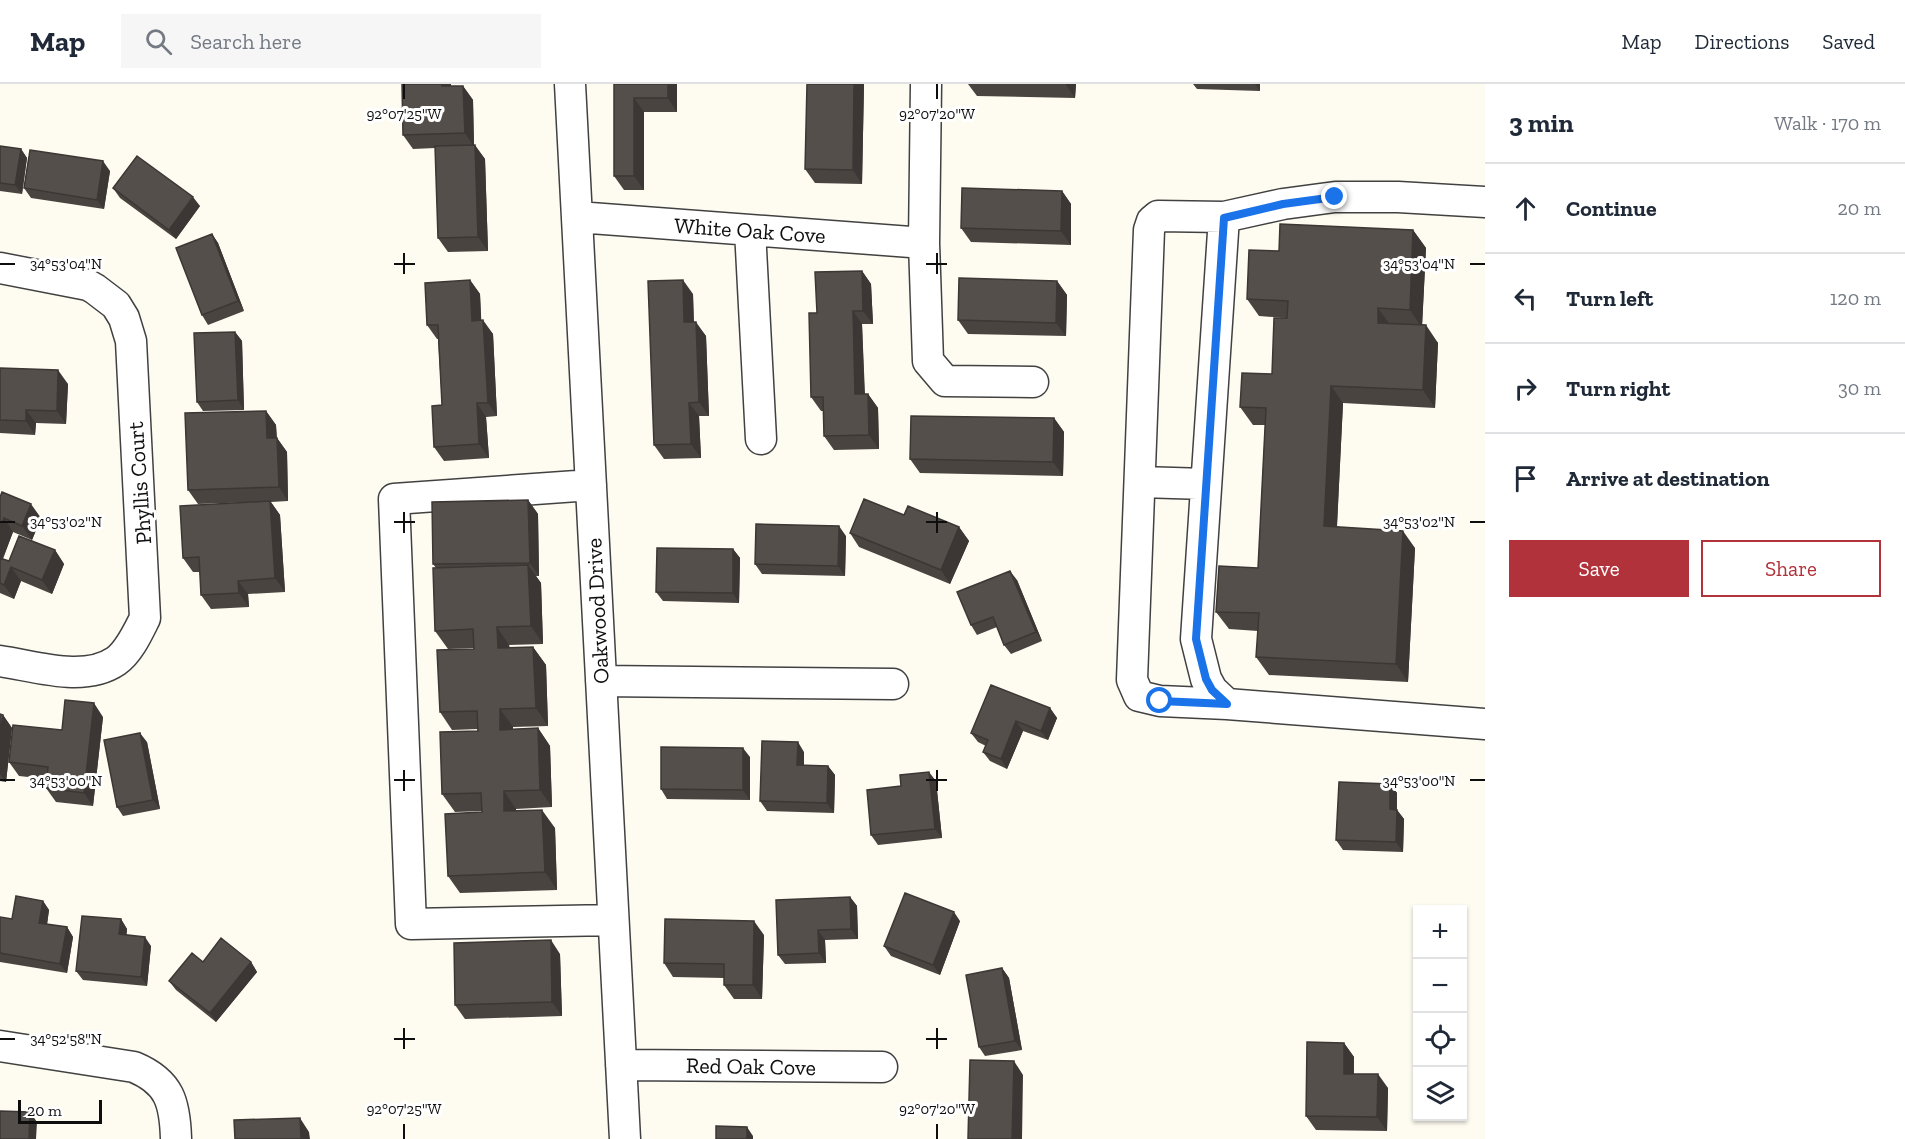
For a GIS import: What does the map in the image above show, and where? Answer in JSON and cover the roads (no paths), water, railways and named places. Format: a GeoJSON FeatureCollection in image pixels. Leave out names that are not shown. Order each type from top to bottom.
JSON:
{"type":"FeatureCollection","features":[{"type":"Feature","properties":{"kind":"street","name":"Oakwood Drive"},"geometry":{"type":"LineString","coordinates":[[570,84],[625,1139]]}},
{"type":"Feature","properties":{"kind":"street"},"geometry":{"type":"LineString","coordinates":[[926,84],[924,243],[928,361],[945,381],[1033,382]]}},
{"type":"Feature","properties":{"kind":"street"},"geometry":{"type":"LineString","coordinates":[[1485,202],[1398,197],[1335,197],[1283,204],[1224,218],[1158,216],[1152,221],[1149,230],[1132,680],[1139,696],[1160,701],[1485,724]]}},
{"type":"Feature","properties":{"kind":"street","name":"White Oak Cove"},"geometry":{"type":"LineString","coordinates":[[577,218],[924,243]]}},
{"type":"Feature","properties":{"kind":"street"},"geometry":{"type":"LineString","coordinates":[[1224,218],[1196,639],[1206,679],[1212,690],[1227,704]]}},
{"type":"Feature","properties":{"kind":"street"},"geometry":{"type":"LineString","coordinates":[[750,230],[761,439]]}},
{"type":"Feature","properties":{"kind":"street","name":"Phyllis Court"},"geometry":{"type":"LineString","coordinates":[[0,268],[88,285],[116,305],[124,318],[131,341],[145,618],[118,660],[105,667],[85,671],[64,671],[0,661]]}},
{"type":"Feature","properties":{"kind":"street"},"geometry":{"type":"LineString","coordinates":[[1140,482],[1206,484]]}},
{"type":"Feature","properties":{"kind":"street"},"geometry":{"type":"LineString","coordinates":[[591,485],[394,499],[411,924],[613,920]]}},
{"type":"Feature","properties":{"kind":"street"},"geometry":{"type":"LineString","coordinates":[[601,681],[893,684]]}},
{"type":"Feature","properties":{"kind":"street"},"geometry":{"type":"LineString","coordinates":[[0,1046],[134,1067],[146,1072],[162,1084],[170,1097],[175,1112],[176,1139]]}},
{"type":"Feature","properties":{"kind":"street","name":"Red Oak Cove"},"geometry":{"type":"LineString","coordinates":[[621,1065],[882,1067]]}}]}
